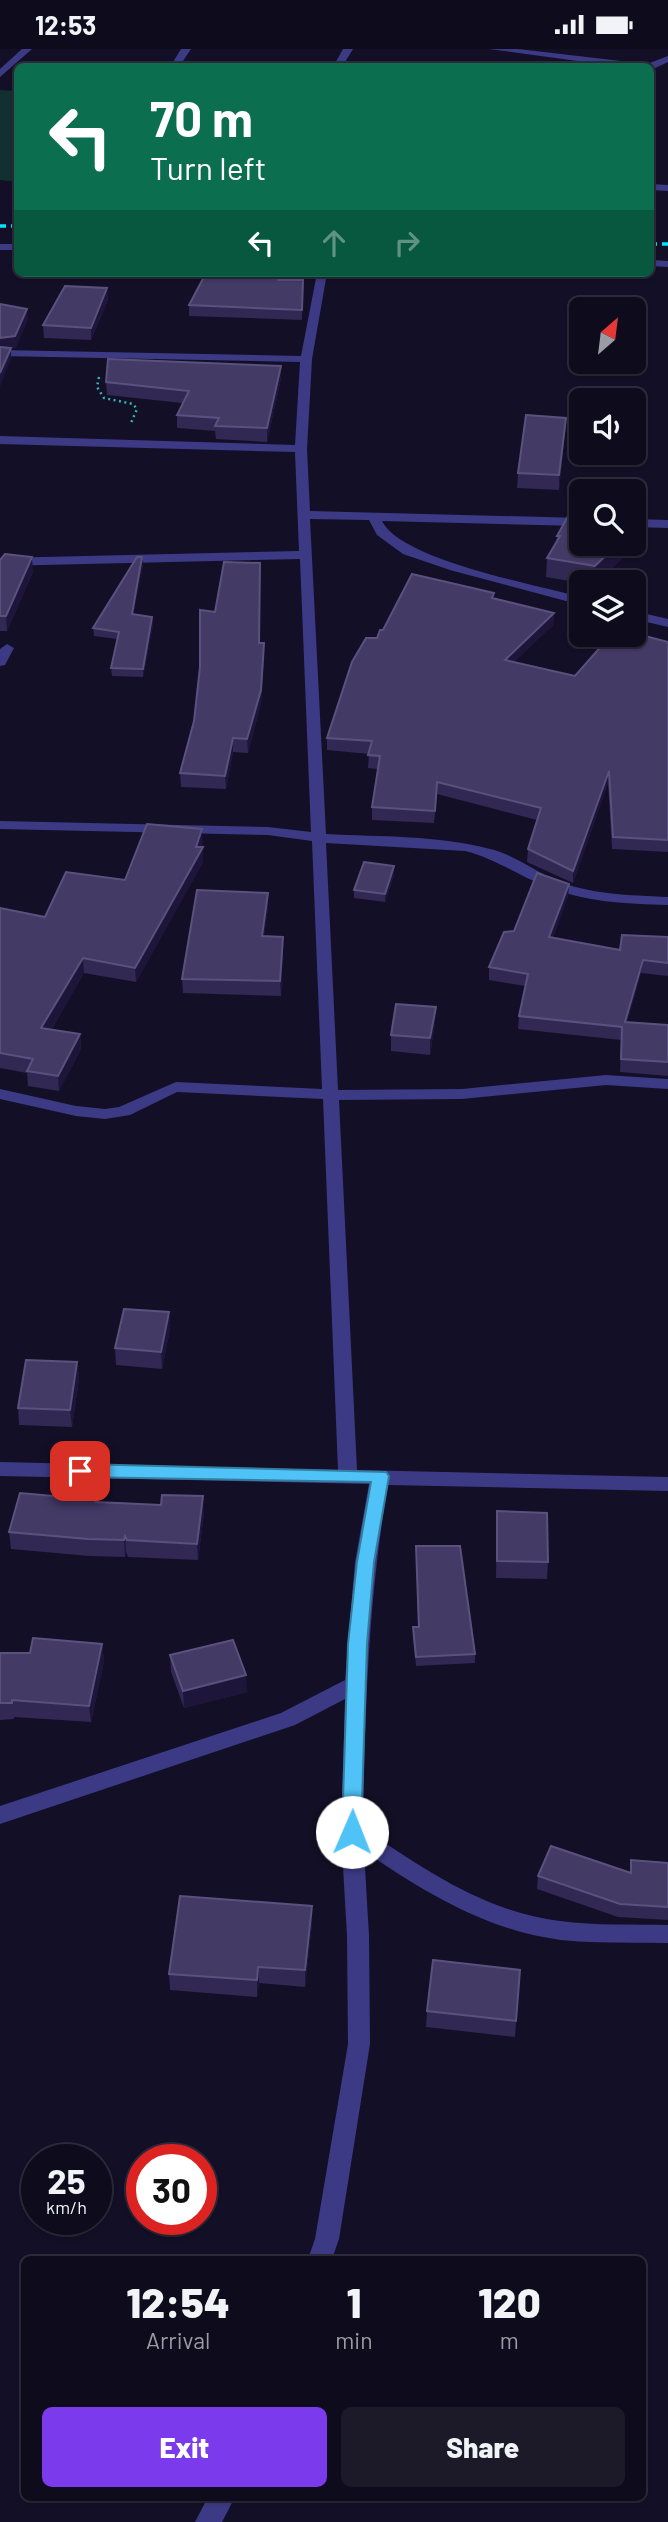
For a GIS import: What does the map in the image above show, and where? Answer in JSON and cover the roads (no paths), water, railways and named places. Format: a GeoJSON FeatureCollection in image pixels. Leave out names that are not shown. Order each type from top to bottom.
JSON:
{"type":"FeatureCollection","features":[{"type":"Feature","properties":{"kind":"street"},"geometry":{"type":"LineString","coordinates":[[0,74],[26,49]]}},
{"type":"Feature","properties":{"kind":"street"},"geometry":{"type":"LineString","coordinates":[[494,49],[615,63]]}},
{"type":"Feature","properties":{"kind":"street"},"geometry":{"type":"LineString","coordinates":[[321,277],[306,359],[302,449],[348,1477]]}},
{"type":"Feature","properties":{"kind":"street"},"geometry":{"type":"LineString","coordinates":[[0,353],[306,359]]}},
{"type":"Feature","properties":{"kind":"street"},"geometry":{"type":"LineString","coordinates":[[0,440],[302,449]]}},
{"type":"Feature","properties":{"kind":"street"},"geometry":{"type":"LineString","coordinates":[[304,515],[569,522]]}},
{"type":"Feature","properties":{"kind":"street"},"geometry":{"type":"LineString","coordinates":[[373,515],[382,533],[407,551],[454,567],[569,598]]}},
{"type":"Feature","properties":{"kind":"street"},"geometry":{"type":"LineString","coordinates":[[646,523],[668,524]]}},
{"type":"Feature","properties":{"kind":"street"},"geometry":{"type":"LineString","coordinates":[[0,562],[305,555]]}},
{"type":"Feature","properties":{"kind":"street"},"geometry":{"type":"LineString","coordinates":[[646,618],[668,623]]}},
{"type":"Feature","properties":{"kind":"street"},"geometry":{"type":"LineString","coordinates":[[0,662],[7,648]]}},
{"type":"Feature","properties":{"kind":"street"},"geometry":{"type":"LineString","coordinates":[[0,825],[268,831],[321,838],[466,847],[490,853],[550,883],[581,893],[614,899],[668,901]]}},
{"type":"Feature","properties":{"kind":"street"},"geometry":{"type":"LineString","coordinates":[[0,1094],[97,1113],[117,1113],[157,1092],[176,1087],[331,1097],[503,1091],[598,1079],[668,1084]]}},
{"type":"Feature","properties":{"kind":"street"},"geometry":{"type":"LineString","coordinates":[[0,1469],[668,1484]]}},
{"type":"Feature","properties":{"kind":"street"},"geometry":{"type":"LineString","coordinates":[[321,2256],[327,2239],[359,2044],[358,1936],[352,1832],[355,1684],[366,1562],[380,1476]]}},
{"type":"Feature","properties":{"kind":"street"},"geometry":{"type":"LineString","coordinates":[[0,1815],[288,1719],[355,1684]]}},
{"type":"Feature","properties":{"kind":"street"},"geometry":{"type":"LineString","coordinates":[[352,1832],[443,1893],[497,1915],[544,1929],[668,1934]]}},
{"type":"Feature","properties":{"kind":"street"},"geometry":{"type":"LineString","coordinates":[[208,2522],[220,2501]]}},
{"type":"Feature","properties":{"kind":"railway"},"geometry":{"type":"LineString","coordinates":[[0,226],[14,226]]}},
{"type":"Feature","properties":{"kind":"railway"},"geometry":{"type":"LineString","coordinates":[[654,244],[668,244]]}}]}
